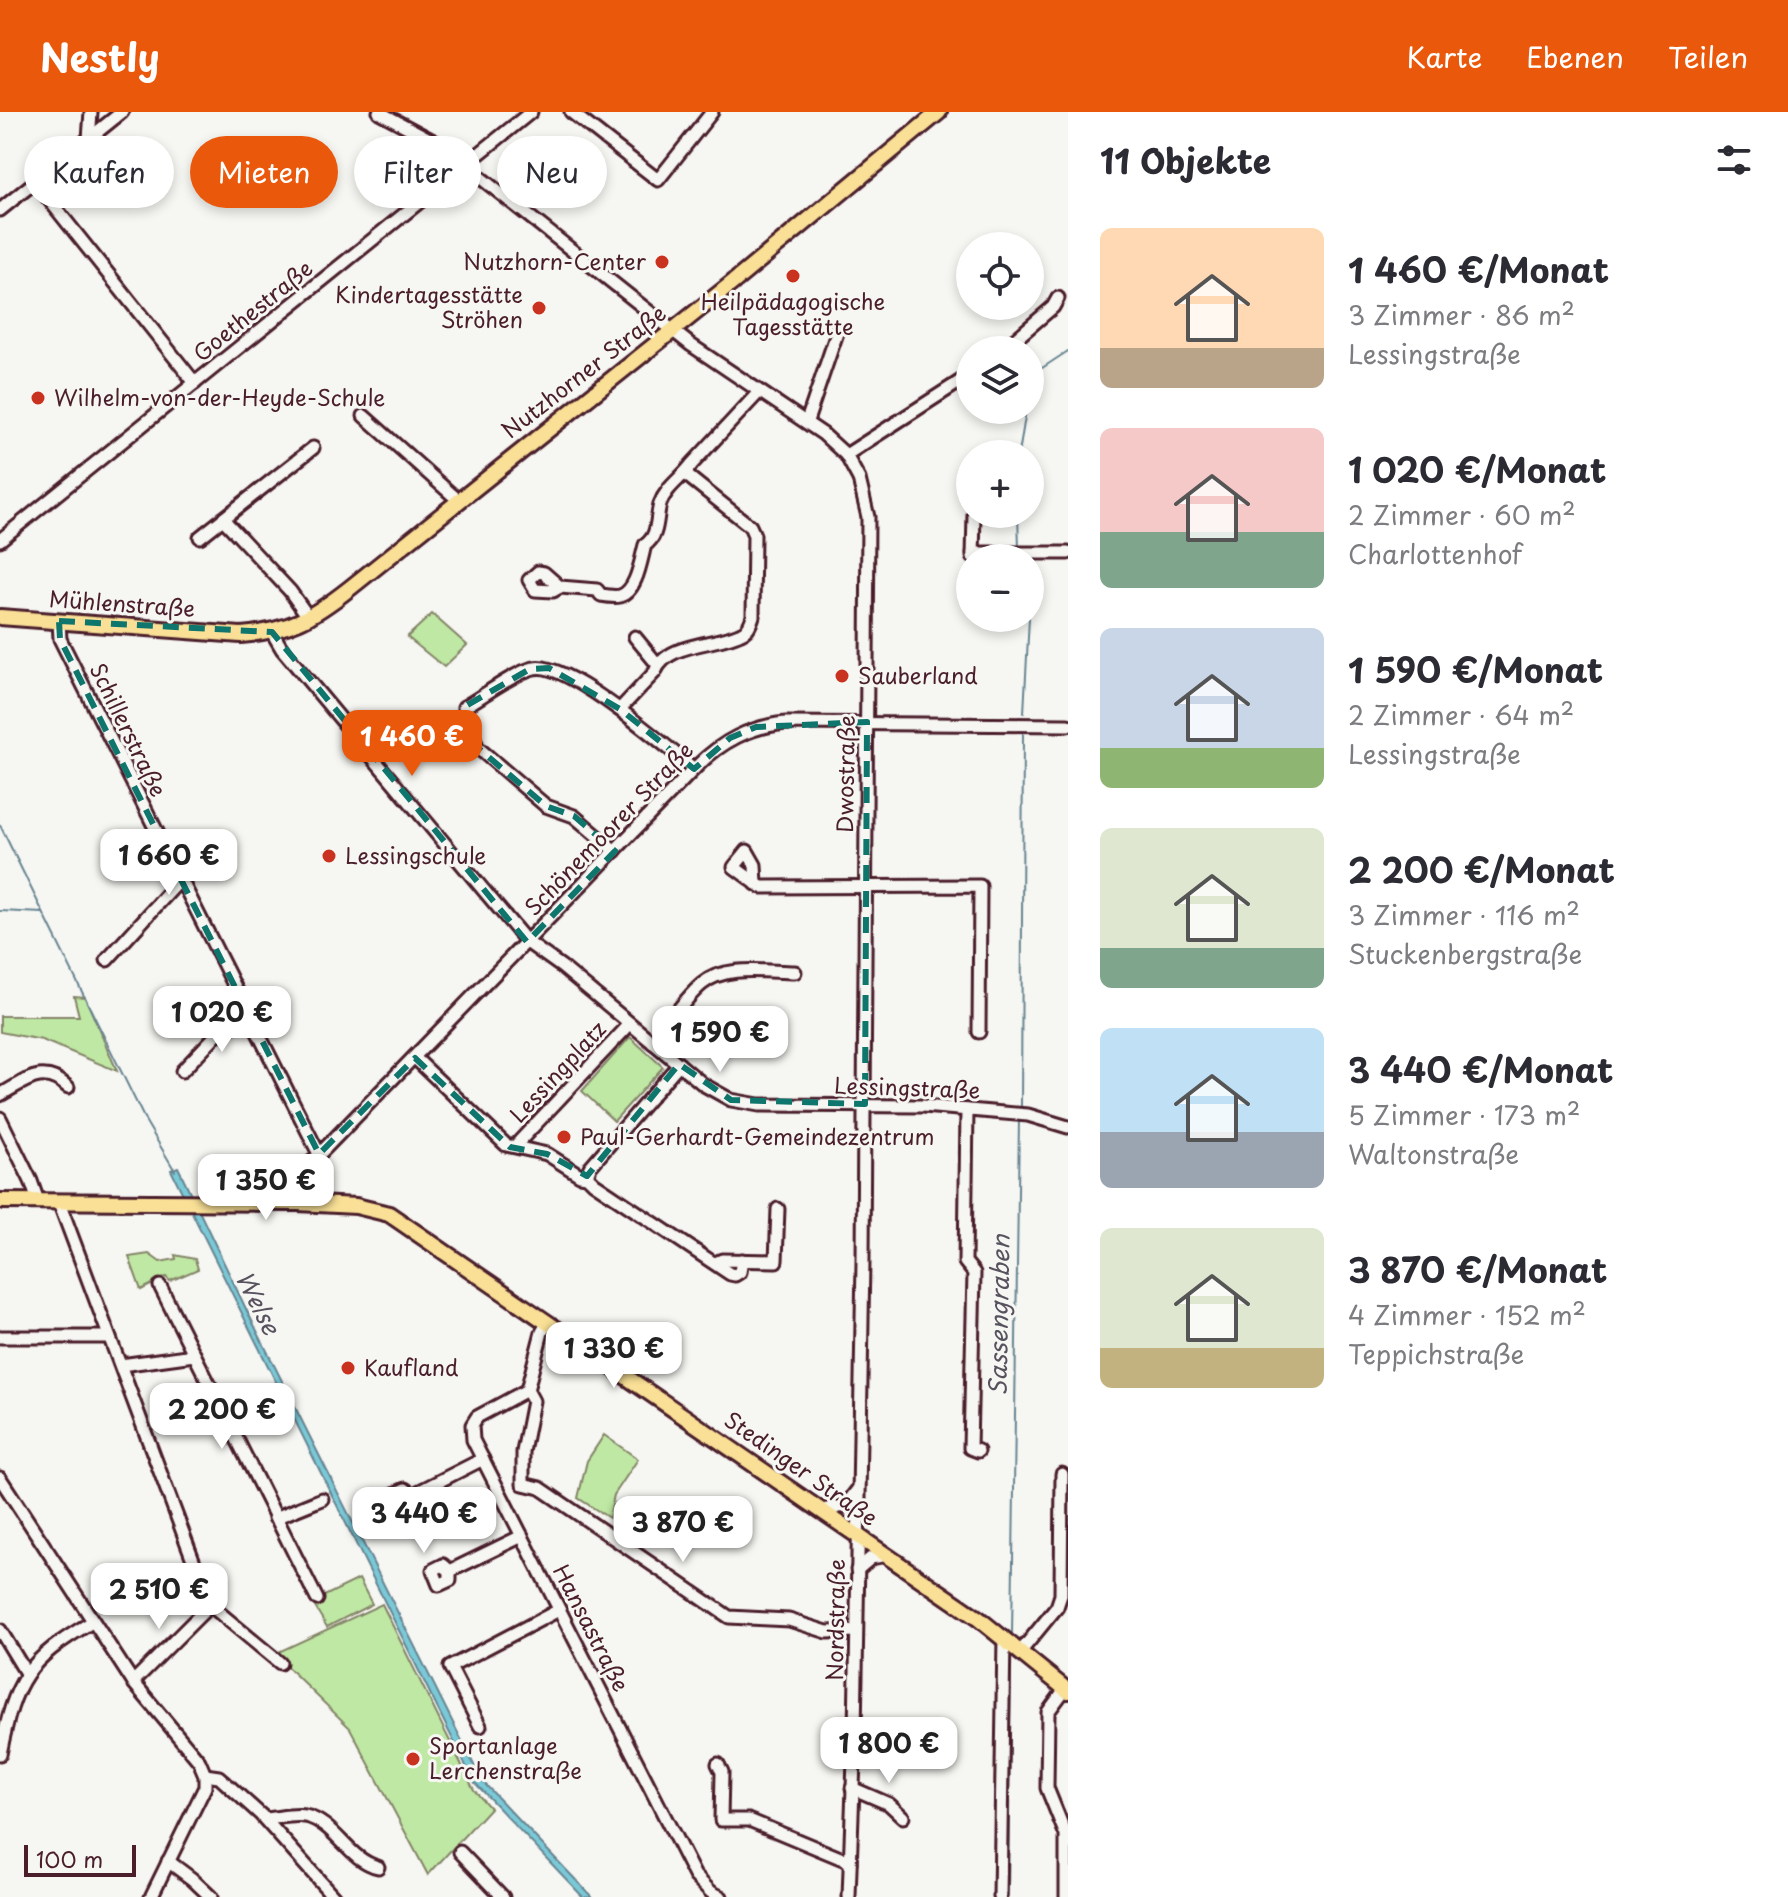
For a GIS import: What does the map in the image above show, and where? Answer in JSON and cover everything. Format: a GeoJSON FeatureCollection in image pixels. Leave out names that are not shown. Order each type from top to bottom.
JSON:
{"type":"FeatureCollection","features":[{"type":"Feature","properties":{"kind":"main road","name":"Nutzhorner Straße"},"geometry":{"type":"LineString","coordinates":[[241,635],[272,632],[309,618],[350,588],[672,331],[939,112]]}},
{"type":"Feature","properties":{"kind":"main road","name":"Mühlenstraße"},"geometry":{"type":"LineString","coordinates":[[0,617],[241,635]]}},
{"type":"Feature","properties":{"kind":"main road","name":"Stedinger Straße"},"geometry":{"type":"LineString","coordinates":[[0,1201],[298,1203],[356,1206],[389,1214],[887,1555],[1012,1644],[1066,1690]]}},
{"type":"Feature","properties":{"kind":"street"},"geometry":{"type":"LineString","coordinates":[[89,136],[91,112]]}},
{"type":"Feature","properties":{"kind":"street"},"geometry":{"type":"LineString","coordinates":[[93,136],[122,112]]}},
{"type":"Feature","properties":{"kind":"street","name":"Dwostraße"},"geometry":{"type":"LineString","coordinates":[[379,112],[426,136]]}},
{"type":"Feature","properties":{"kind":"street","name":"Goethestraße"},"geometry":{"type":"LineString","coordinates":[[481,153],[531,112]]}},
{"type":"Feature","properties":{"kind":"street"},"geometry":{"type":"LineString","coordinates":[[571,112],[658,180],[712,112]]}},
{"type":"Feature","properties":{"kind":"street","name":"Dwostraße"},"geometry":{"type":"LineString","coordinates":[[481,177],[672,331],[759,392],[807,421],[846,455],[859,479],[868,517],[865,1104],[857,1535]]}},
{"type":"Feature","properties":{"kind":"street"},"geometry":{"type":"LineString","coordinates":[[0,210],[24,191]]}},
{"type":"Feature","properties":{"kind":"street"},"geometry":{"type":"LineString","coordinates":[[56,208],[195,383]]}},
{"type":"Feature","properties":{"kind":"street","name":"Goethestraße"},"geometry":{"type":"LineString","coordinates":[[0,540],[413,208]]}},
{"type":"Feature","properties":{"kind":"street"},"geometry":{"type":"LineString","coordinates":[[1019,336],[1053,307],[1058,298]]}},
{"type":"Feature","properties":{"kind":"street"},"geometry":{"type":"LineString","coordinates":[[807,421],[838,330]]}},
{"type":"Feature","properties":{"kind":"street"},"geometry":{"type":"LineString","coordinates":[[846,455],[956,384]]}},
{"type":"Feature","properties":{"kind":"street"},"geometry":{"type":"LineString","coordinates":[[560,587],[597,590],[601,595],[619,596],[627,592],[632,586],[645,545],[650,542],[659,520],[660,505],[676,480],[685,474],[759,392]]}},
{"type":"Feature","properties":{"kind":"street"},"geometry":{"type":"LineString","coordinates":[[364,416],[458,500]]}},
{"type":"Feature","properties":{"kind":"street"},"geometry":{"type":"LineString","coordinates":[[200,537],[313,448]]}},
{"type":"Feature","properties":{"kind":"street"},"geometry":{"type":"LineString","coordinates":[[620,709],[658,665],[686,649],[742,633],[750,626],[753,616],[754,535],[750,526],[685,474]]}},
{"type":"Feature","properties":{"kind":"street"},"geometry":{"type":"LineString","coordinates":[[223,519],[290,591],[309,618]]}},
{"type":"Feature","properties":{"kind":"street"},"geometry":{"type":"LineString","coordinates":[[1044,553],[1068,553]]}},
{"type":"Feature","properties":{"kind":"street","name":"Schillerstraße"},"geometry":{"type":"LineString","coordinates":[[59,621],[60,639],[319,1154]]}},
{"type":"Feature","properties":{"kind":"street","name":"Lessingstraße"},"geometry":{"type":"LineString","coordinates":[[272,632],[282,649],[527,942],[704,1085],[731,1100],[759,1105],[865,1104],[967,1110],[1028,1115],[1068,1127]]}},
{"type":"Feature","properties":{"kind":"street"},"geometry":{"type":"LineString","coordinates":[[635,637],[658,665]]}},
{"type":"Feature","properties":{"kind":"street"},"geometry":{"type":"LineString","coordinates":[[615,851],[574,816],[546,806],[477,747],[464,707],[530,669],[538,667],[559,672],[620,709],[694,769]]}},
{"type":"Feature","properties":{"kind":"street","name":"Schönemoorer Straße"},"geometry":{"type":"LineString","coordinates":[[298,1203],[301,1176],[319,1154],[694,769],[730,738],[756,727],[786,723],[1068,725]]}},
{"type":"Feature","properties":{"kind":"street"},"geometry":{"type":"LineString","coordinates":[[107,960],[180,880]]}},
{"type":"Feature","properties":{"kind":"street"},"geometry":{"type":"LineString","coordinates":[[756,884],[761,887],[980,886],[979,1032]]}},
{"type":"Feature","properties":{"kind":"street"},"geometry":{"type":"LineString","coordinates":[[653,1043],[701,984],[717,975],[738,971],[795,972]]}},
{"type":"Feature","properties":{"kind":"street"},"geometry":{"type":"LineString","coordinates":[[182,1071],[217,1034],[248,1018]]}},
{"type":"Feature","properties":{"kind":"street","name":"Lessingplatz"},"geometry":{"type":"LineString","coordinates":[[515,1146],[630,1024]]}},
{"type":"Feature","properties":{"kind":"street"},"geometry":{"type":"LineString","coordinates":[[415,1058],[506,1145],[547,1154],[580,1175],[587,1176],[735,1275],[740,1272],[742,1260],[776,1261],[778,1209]]}},
{"type":"Feature","properties":{"kind":"street"},"geometry":{"type":"LineString","coordinates":[[587,1176],[590,1167],[679,1064]]}},
{"type":"Feature","properties":{"kind":"street"},"geometry":{"type":"LineString","coordinates":[[0,1095],[38,1075],[50,1075],[68,1087]]}},
{"type":"Feature","properties":{"kind":"street"},"geometry":{"type":"LineString","coordinates":[[967,1110],[965,1262],[974,1273],[970,1448],[978,1451]]}},
{"type":"Feature","properties":{"kind":"street"},"geometry":{"type":"LineString","coordinates":[[0,1118],[38,1201]]}},
{"type":"Feature","properties":{"kind":"street"},"geometry":{"type":"LineString","coordinates":[[59,1202],[210,1605],[280,1663]]}},
{"type":"Feature","properties":{"kind":"street"},"geometry":{"type":"LineString","coordinates":[[160,1286],[317,1599]]}},
{"type":"Feature","properties":{"kind":"street"},"geometry":{"type":"LineString","coordinates":[[548,1322],[542,1332],[527,1390],[533,1401],[523,1452],[523,1484],[540,1488],[729,1617],[789,1620],[827,1632],[856,1631]]}},
{"type":"Feature","properties":{"kind":"street"},"geometry":{"type":"LineString","coordinates":[[0,1337],[109,1337]]}},
{"type":"Feature","properties":{"kind":"street"},"geometry":{"type":"LineString","coordinates":[[121,1365],[194,1355]]}},
{"type":"Feature","properties":{"kind":"street","name":"Hansastraße"},"geometry":{"type":"LineString","coordinates":[[527,1390],[477,1417],[472,1425],[473,1440],[695,1876],[721,1897]]}},
{"type":"Feature","properties":{"kind":"street"},"geometry":{"type":"LineString","coordinates":[[412,1495],[483,1459]]}},
{"type":"Feature","properties":{"kind":"street"},"geometry":{"type":"LineString","coordinates":[[1000,1897],[1012,1644],[1057,1607],[1061,1595],[1062,1474]]}},
{"type":"Feature","properties":{"kind":"street"},"geometry":{"type":"LineString","coordinates":[[0,1478],[133,1682],[199,1761],[205,1781],[151,1897]]}},
{"type":"Feature","properties":{"kind":"street"},"geometry":{"type":"LineString","coordinates":[[822,1510],[845,1506],[858,1488]]}},
{"type":"Feature","properties":{"kind":"street"},"geometry":{"type":"LineString","coordinates":[[275,1518],[322,1499]]}},
{"type":"Feature","properties":{"kind":"street","name":"Nordstraße"},"geometry":{"type":"LineString","coordinates":[[849,1897],[857,1535]]}},
{"type":"Feature","properties":{"kind":"street"},"geometry":{"type":"LineString","coordinates":[[450,1571],[522,1536]]}},
{"type":"Feature","properties":{"kind":"street"},"geometry":{"type":"LineString","coordinates":[[857,1570],[867,1560],[887,1555]]}},
{"type":"Feature","properties":{"kind":"street"},"geometry":{"type":"LineString","coordinates":[[133,1682],[210,1605]]}},
{"type":"Feature","properties":{"kind":"street"},"geometry":{"type":"LineString","coordinates":[[480,1726],[450,1667],[559,1610]]}},
{"type":"Feature","properties":{"kind":"street"},"geometry":{"type":"LineString","coordinates":[[0,1754],[9,1707],[26,1673],[63,1639],[92,1622]]}},
{"type":"Feature","properties":{"kind":"street"},"geometry":{"type":"LineString","coordinates":[[0,1630],[26,1673]]}},
{"type":"Feature","properties":{"kind":"street"},"geometry":{"type":"LineString","coordinates":[[1066,1690],[1048,1712],[1047,1788],[1066,1835],[1066,1897]]}},
{"type":"Feature","properties":{"kind":"street"},"geometry":{"type":"LineString","coordinates":[[718,1764],[722,1772],[721,1820],[749,1820],[850,1862]]}},
{"type":"Feature","properties":{"kind":"street"},"geometry":{"type":"LineString","coordinates":[[205,1781],[219,1777],[266,1819],[334,1897]]}},
{"type":"Feature","properties":{"kind":"street"},"geometry":{"type":"LineString","coordinates":[[852,1788],[889,1804],[903,1817]]}},
{"type":"Feature","properties":{"kind":"street"},"geometry":{"type":"LineString","coordinates":[[266,1819],[304,1816],[321,1823],[364,1864],[378,1867]]}},
{"type":"Feature","properties":{"kind":"street"},"geometry":{"type":"LineString","coordinates":[[460,1852],[498,1895]]}},
{"type":"Feature","properties":{"kind":"street"},"geometry":{"type":"LineString","coordinates":[[168,1861],[211,1897]]}},
{"type":"Feature","properties":{"kind":"highlighted area"},"geometry":{"type":"Polygon","coordinates":[[[59,621],[272,632],[527,942],[615,851],[574,816],[546,806],[477,747],[464,707],[530,669],[549,668],[620,709],[694,769],[730,738],[756,727],[867,722],[865,1104],[731,1100],[679,1064],[587,1176],[547,1154],[510,1147],[415,1058],[319,1154],[315,1150],[60,639],[59,621]]]}},
{"type":"Feature","properties":{"kind":"green space"},"geometry":{"type":"Polygon","coordinates":[[[432,614],[467,645],[444,667],[407,637],[432,614]]]}},
{"type":"Feature","properties":{"kind":"green space"},"geometry":{"type":"Polygon","coordinates":[[[74,996],[85,997],[117,1071],[42,1040],[0,1032],[0,1016],[79,1016],[74,996]]]}},
{"type":"Feature","properties":{"kind":"green space"},"geometry":{"type":"Polygon","coordinates":[[[630,1037],[663,1067],[614,1121],[582,1091],[630,1037]]]}},
{"type":"Feature","properties":{"kind":"green space"},"geometry":{"type":"Polygon","coordinates":[[[149,1254],[160,1262],[176,1259],[175,1255],[195,1259],[198,1269],[170,1281],[166,1277],[141,1290],[129,1257],[149,1254]]]}},
{"type":"Feature","properties":{"kind":"green space"},"geometry":{"type":"Polygon","coordinates":[[[604,1435],[638,1459],[614,1495],[609,1518],[578,1498],[587,1461],[604,1435]]]}},
{"type":"Feature","properties":{"kind":"green space"},"geometry":{"type":"Polygon","coordinates":[[[359,1579],[372,1604],[327,1627],[312,1602],[359,1579]]]}},
{"type":"Feature","properties":{"kind":"green space","name":"Sportanlage Lerchenstraße"},"geometry":{"type":"Polygon","coordinates":[[[382,1604],[474,1790],[490,1808],[428,1875],[350,1728],[274,1654],[382,1604]]]}},
{"type":"Feature","properties":{"kind":"water"},"geometry":{"type":"Polygon","coordinates":[[[178,1167],[482,1781],[592,1897],[583,1897],[475,1783],[171,1170],[178,1167]]]}},
{"type":"Feature","properties":{"kind":"waterway","name":"Sassengraben"},"geometry":{"type":"LineString","coordinates":[[1044,367],[1068,351]]}},
{"type":"Feature","properties":{"kind":"waterway","name":"Sassengraben"},"geometry":{"type":"LineString","coordinates":[[1021,440],[1024,424]]}},
{"type":"Feature","properties":{"kind":"waterway","name":"Sassengraben"},"geometry":{"type":"LineString","coordinates":[[1018,528],[1019,544]]}},
{"type":"Feature","properties":{"kind":"waterway","name":"Sassengraben"},"geometry":{"type":"LineString","coordinates":[[1024,713],[1028,632]]}},
{"type":"Feature","properties":{"kind":"waterway","name":"Sassengraben"},"geometry":{"type":"LineString","coordinates":[[1021,1108],[1023,733]]}},
{"type":"Feature","properties":{"kind":"waterway","name":"Welse"},"geometry":{"type":"LineString","coordinates":[[0,825],[146,1122],[175,1171]]}},
{"type":"Feature","properties":{"kind":"waterway"},"geometry":{"type":"LineString","coordinates":[[0,911],[43,913]]}},
{"type":"Feature","properties":{"kind":"waterway","name":"Sassengraben"},"geometry":{"type":"LineString","coordinates":[[1012,1636],[1019,1118]]}},
{"type":"Feature","properties":{"kind":"waterway","name":"Sassengraben"},"geometry":{"type":"LineString","coordinates":[[1008,1897],[1011,1654]]}},
{"type":"Feature","properties":{"kind":"place","name":"Nutzhorn-Center"},"geometry":{"type":"Point","coordinates":[662,262]}},
{"type":"Feature","properties":{"kind":"place","name":"Heilpädagogische Tagesstätte"},"geometry":{"type":"Point","coordinates":[793,276]}},
{"type":"Feature","properties":{"kind":"place","name":"Kindertagesstätte Ströhen"},"geometry":{"type":"Point","coordinates":[539,308]}},
{"type":"Feature","properties":{"kind":"place","name":"Wilhelm-von-der-Heyde-Schule"},"geometry":{"type":"Point","coordinates":[38,398]}},
{"type":"Feature","properties":{"kind":"place","name":"Sauberland"},"geometry":{"type":"Point","coordinates":[842,676]}},
{"type":"Feature","properties":{"kind":"place","name":"Lessingschule"},"geometry":{"type":"Point","coordinates":[329,856]}},
{"type":"Feature","properties":{"kind":"place","name":"Paul-Gerhardt-Gemeindezentrum"},"geometry":{"type":"Point","coordinates":[564,1137]}},
{"type":"Feature","properties":{"kind":"place","name":"Kaufland"},"geometry":{"type":"Point","coordinates":[348,1368]}},
{"type":"Feature","properties":{"kind":"place","name":"Sportanlage Lerchenstraße"},"geometry":{"type":"Point","coordinates":[413,1759]}}]}
